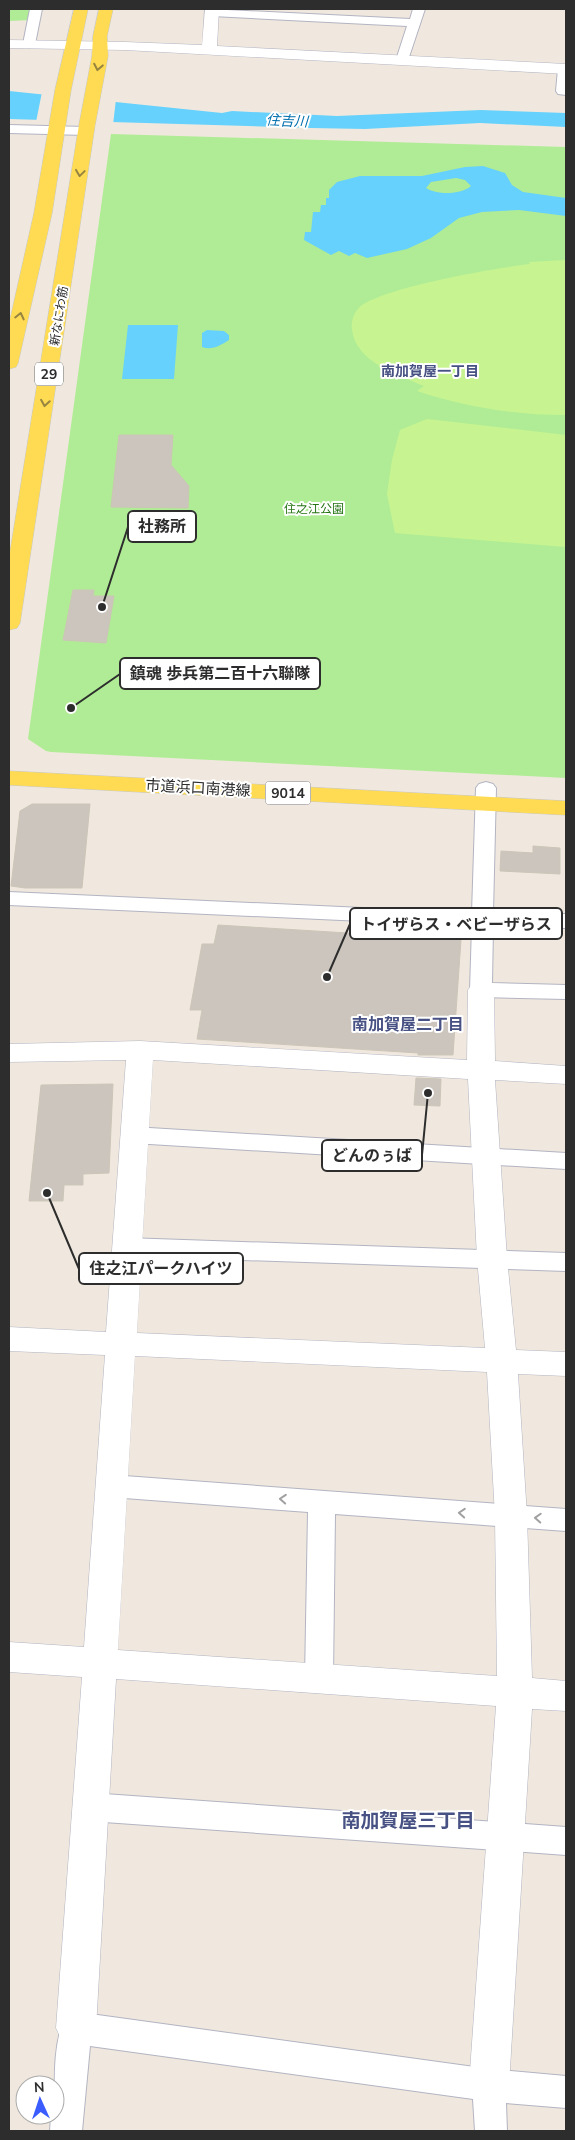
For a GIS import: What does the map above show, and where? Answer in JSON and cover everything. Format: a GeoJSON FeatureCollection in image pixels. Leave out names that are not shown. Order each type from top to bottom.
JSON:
{"type":"FeatureCollection","features":[{"type":"Feature","properties":{"kind":"main road"},"geometry":{"type":"LineString","coordinates":[[9,363],[43,213],[63,90],[81,9]]}},
{"type":"Feature","properties":{"kind":"main road","name":"新なにわ筋"},"geometry":{"type":"LineString","coordinates":[[9,623],[106,9]]}},
{"type":"Feature","properties":{"kind":"main road","name":"市道浜口南港線"},"geometry":{"type":"LineString","coordinates":[[9,764],[486,796],[566,808]]}},
{"type":"Feature","properties":{"kind":"main road","name":"市道浜口南港線"},"geometry":{"type":"LineString","coordinates":[[9,778],[486,796],[566,793]]}},
{"type":"Feature","properties":{"kind":"street"},"geometry":{"type":"LineString","coordinates":[[28,44],[36,9]]}},
{"type":"Feature","properties":{"kind":"street"},"geometry":{"type":"LineString","coordinates":[[402,60],[419,9]]}},
{"type":"Feature","properties":{"kind":"street"},"geometry":{"type":"LineString","coordinates":[[211,15],[356,14],[414,23]]}},
{"type":"Feature","properties":{"kind":"street"},"geometry":{"type":"LineString","coordinates":[[209,50],[211,15]]}},
{"type":"Feature","properties":{"kind":"street"},"geometry":{"type":"LineString","coordinates":[[211,15],[410,35]]}},
{"type":"Feature","properties":{"kind":"street"},"geometry":{"type":"LineString","coordinates":[[9,44],[100,45],[565,69],[562,91],[566,91]]}},
{"type":"Feature","properties":{"kind":"street"},"geometry":{"type":"LineString","coordinates":[[9,129],[86,128]]}},
{"type":"Feature","properties":{"kind":"street"},"geometry":{"type":"LineString","coordinates":[[486,796],[481,1069],[492,1258],[502,1361],[511,1516],[515,1693],[489,2085],[491,2131]]}},
{"type":"Feature","properties":{"kind":"street"},"geometry":{"type":"LineString","coordinates":[[9,899],[483,920],[566,921]]}},
{"type":"Feature","properties":{"kind":"street"},"geometry":{"type":"LineString","coordinates":[[481,990],[566,992]]}},
{"type":"Feature","properties":{"kind":"street"},"geometry":{"type":"LineString","coordinates":[[66,2131],[76,2028],[98,1662],[140,1050]]}},
{"type":"Feature","properties":{"kind":"street"},"geometry":{"type":"LineString","coordinates":[[9,1053],[140,1050],[566,1075]]}},
{"type":"Feature","properties":{"kind":"street"},"geometry":{"type":"LineString","coordinates":[[133,1135],[566,1161]]}},
{"type":"Feature","properties":{"kind":"street"},"geometry":{"type":"LineString","coordinates":[[126,1247],[566,1262]]}},
{"type":"Feature","properties":{"kind":"street"},"geometry":{"type":"LineString","coordinates":[[9,1339],[566,1364]]}},
{"type":"Feature","properties":{"kind":"street"},"geometry":{"type":"LineString","coordinates":[[111,1486],[566,1520]]}},
{"type":"Feature","properties":{"kind":"street"},"geometry":{"type":"LineString","coordinates":[[319,1678],[322,1502]]}},
{"type":"Feature","properties":{"kind":"street"},"geometry":{"type":"LineString","coordinates":[[9,1657],[566,1696]]}},
{"type":"Feature","properties":{"kind":"street"},"geometry":{"type":"LineString","coordinates":[[90,1807],[566,1842]]}},
{"type":"Feature","properties":{"kind":"street"},"geometry":{"type":"LineString","coordinates":[[76,2028],[489,2085],[566,2092]]}},
{"type":"Feature","properties":{"kind":"green space"},"geometry":{"type":"Polygon","coordinates":[[[9,9],[34,9],[31,20],[9,21],[9,9]]]}},
{"type":"Feature","properties":{"kind":"green space","name":"住之江公園"},"geometry":{"type":"Polygon","coordinates":[[[111,134],[566,147],[566,778],[51,752],[46,751],[28,739],[111,134]]]}},
{"type":"Feature","properties":{"kind":"green space"},"geometry":{"type":"Polygon","coordinates":[[[566,260],[566,415],[509,412],[454,402],[417,391],[424,386],[380,366],[361,351],[355,341],[352,324],[356,311],[369,301],[387,294],[439,280],[530,264],[529,262],[566,260]]]}},
{"type":"Feature","properties":{"kind":"green space"},"geometry":{"type":"Polygon","coordinates":[[[427,419],[566,435],[566,547],[395,533],[387,494],[392,460],[400,430],[427,419]]]}},
{"type":"Feature","properties":{"kind":"water","name":"住吉川"},"geometry":{"type":"Polygon","coordinates":[[[9,91],[222,113],[232,111],[337,116],[481,110],[566,113],[566,127],[480,123],[365,129],[9,119],[9,91]]]}},
{"type":"Feature","properties":{"kind":"water"},"geometry":{"type":"Polygon","coordinates":[[[483,166],[505,173],[512,185],[523,192],[566,198],[566,216],[519,210],[482,212],[459,218],[431,238],[407,249],[367,258],[355,253],[349,256],[339,251],[331,255],[304,240],[305,232],[311,232],[313,212],[320,212],[321,205],[326,205],[326,198],[329,198],[329,190],[337,182],[360,176],[422,176],[465,167],[483,166]],[[456,178],[431,182],[426,188],[436,192],[449,193],[461,191],[471,186],[465,180],[456,178]]]}},
{"type":"Feature","properties":{"kind":"water"},"geometry":{"type":"Polygon","coordinates":[[[128,325],[178,325],[174,379],[122,379],[128,325]]]}},
{"type":"Feature","properties":{"kind":"water"},"geometry":{"type":"Polygon","coordinates":[[[207,330],[224,331],[229,335],[229,340],[213,348],[202,347],[202,333],[207,330]]]}},
{"type":"Feature","properties":{"kind":"pier"},"geometry":{"type":"Polygon","coordinates":[[[42,92],[116,99],[113,125],[36,122],[42,92]]]}},
{"type":"Feature","properties":{"kind":"building"},"geometry":{"type":"Polygon","coordinates":[[[119,435],[173,435],[171,465],[189,486],[188,508],[111,507],[119,435]]]}},
{"type":"Feature","properties":{"kind":"building"},"geometry":{"type":"Polygon","coordinates":[[[73,590],[94,590],[93,596],[114,596],[106,643],[63,640],[73,590]]]}},
{"type":"Feature","properties":{"kind":"building"},"geometry":{"type":"Polygon","coordinates":[[[32,804],[90,804],[82,888],[25,888],[11,886],[20,811],[32,804]]]}},
{"type":"Feature","properties":{"kind":"building"},"geometry":{"type":"Polygon","coordinates":[[[533,846],[560,848],[560,874],[500,871],[501,851],[533,853],[533,846]]]}},
{"type":"Feature","properties":{"kind":"building"},"geometry":{"type":"Polygon","coordinates":[[[218,925],[461,940],[453,1055],[418,1055],[418,1053],[197,1039],[202,1010],[190,1010],[202,944],[214,944],[218,925]]]}},
{"type":"Feature","properties":{"kind":"building"},"geometry":{"type":"Polygon","coordinates":[[[416,1078],[441,1079],[440,1106],[414,1105],[416,1078]]]}},
{"type":"Feature","properties":{"kind":"building"},"geometry":{"type":"Polygon","coordinates":[[[113,1084],[109,1173],[83,1174],[83,1185],[64,1185],[63,1201],[29,1201],[41,1085],[113,1084]]]}},
{"type":"Feature","properties":{"kind":"place","name":"社務所"},"geometry":{"type":"Point","coordinates":[102,607]}},
{"type":"Feature","properties":{"kind":"place","name":"鎮魂 歩兵第二百十六聯隊"},"geometry":{"type":"Point","coordinates":[71,708]}},
{"type":"Feature","properties":{"kind":"place","name":"トイザらス・ベビーザらス"},"geometry":{"type":"Point","coordinates":[327,977]}},
{"type":"Feature","properties":{"kind":"place","name":"どんのぅば"},"geometry":{"type":"Point","coordinates":[428,1093]}},
{"type":"Feature","properties":{"kind":"place","name":"住之江パークハイツ"},"geometry":{"type":"Point","coordinates":[47,1193]}},
{"type":"Feature","properties":{"kind":"district","name":"南加賀屋一丁目"},"geometry":{"type":"Point","coordinates":[430,371]}},
{"type":"Feature","properties":{"kind":"district","name":"南加賀屋二丁目"},"geometry":{"type":"Point","coordinates":[408,1025]}},
{"type":"Feature","properties":{"kind":"district","name":"南加賀屋三丁目"},"geometry":{"type":"Point","coordinates":[408,1821]}}]}
